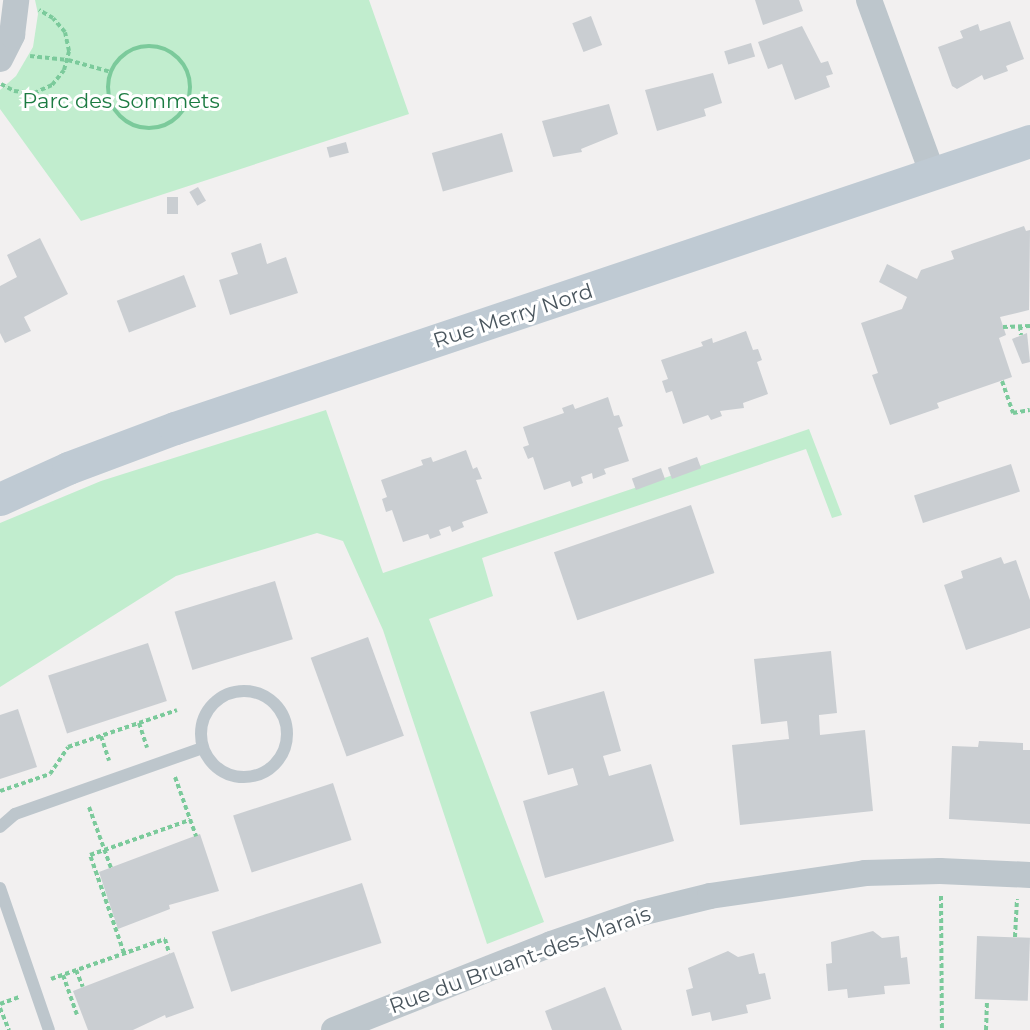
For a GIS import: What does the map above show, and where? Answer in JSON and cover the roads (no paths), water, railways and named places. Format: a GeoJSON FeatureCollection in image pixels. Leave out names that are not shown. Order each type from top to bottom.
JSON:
{"type":"FeatureCollection","features":[{"type":"Feature","properties":{"kind":"main road","name":"Rue Merry Nord"},"geometry":{"type":"LineString","coordinates":[[0,499],[68,468],[175,428],[1030,141]]}},
{"type":"Feature","properties":{"kind":"street"},"geometry":{"type":"LineString","coordinates":[[869,0],[933,175]]}},
{"type":"Feature","properties":{"kind":"street"},"geometry":{"type":"LineString","coordinates":[[2,56],[16,5]]}},
{"type":"Feature","properties":{"kind":"street","name":"Rue du Bruant-des-Marais"},"geometry":{"type":"LineString","coordinates":[[334,1030],[551,944],[659,908],[817,878],[940,871],[1024,874]]}},
{"type":"Feature","properties":{"kind":"lane"},"geometry":{"type":"LineString","coordinates":[[250,690],[265,695],[284,717],[286,744],[271,767],[259,774],[246,777],[219,770],[202,748],[202,718],[222,696],[250,690]]}},
{"type":"Feature","properties":{"kind":"lane"},"geometry":{"type":"LineString","coordinates":[[0,827],[15,814],[202,748]]}},
{"type":"Feature","properties":{"kind":"lane"},"geometry":{"type":"LineString","coordinates":[[0,888],[49,1030]]}},
{"type":"Feature","properties":{"kind":"park label","name":"Parc des Sommets"},"geometry":{"type":"Point","coordinates":[121,101]}}]}
